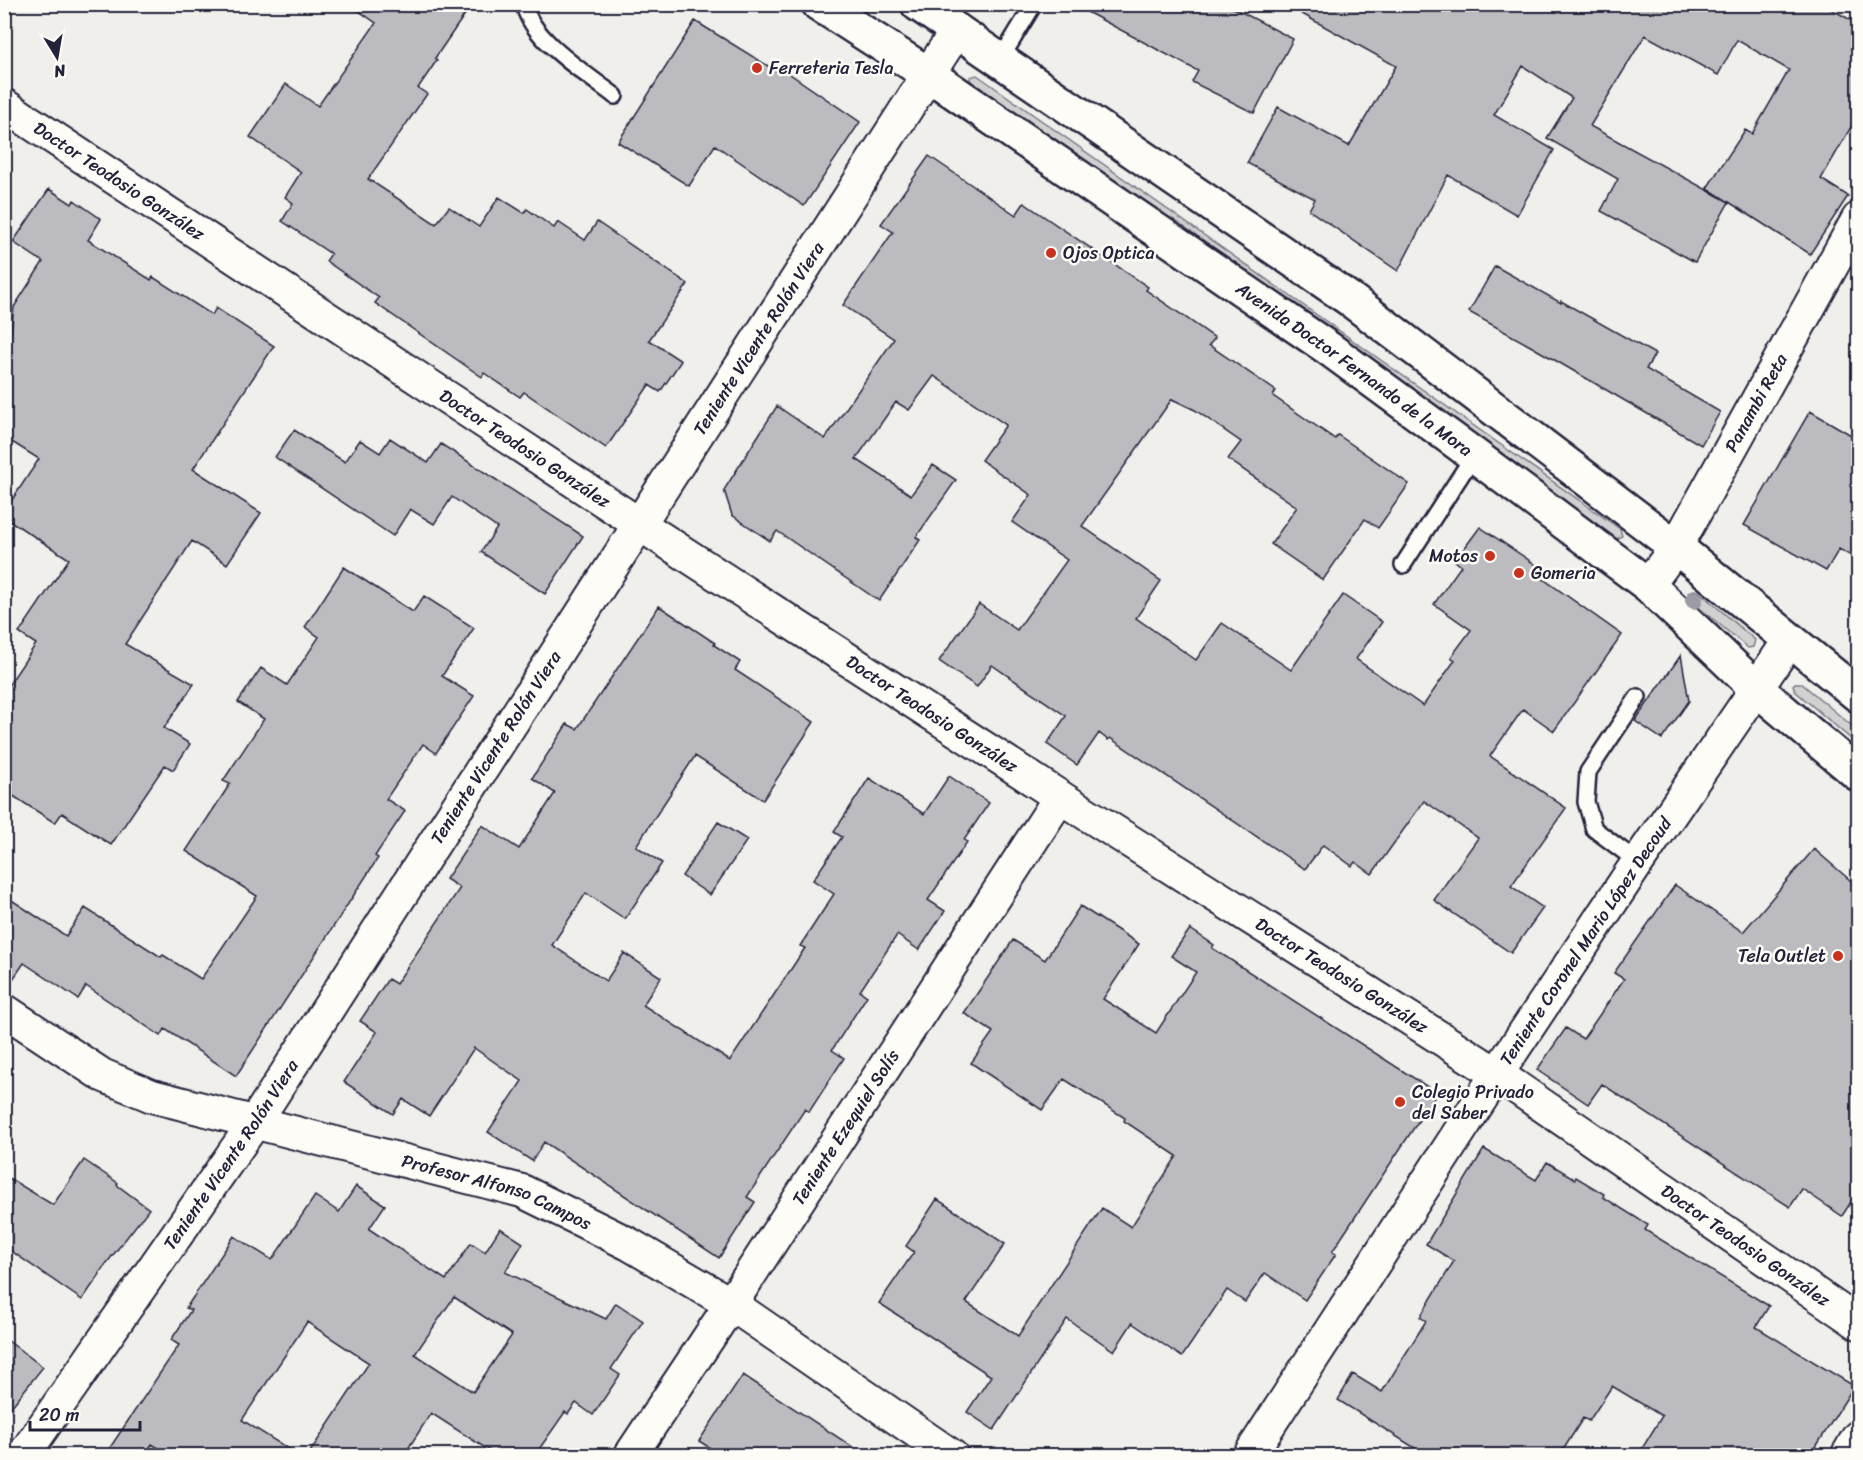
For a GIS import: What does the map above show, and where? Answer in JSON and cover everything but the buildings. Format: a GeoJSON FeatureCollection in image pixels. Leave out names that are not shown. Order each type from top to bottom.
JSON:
{"type":"FeatureCollection","features":[{"type":"Feature","properties":{"kind":"highway"},"geometry":{"type":"LineString","coordinates":[[922,6],[1351,300],[1676,548],[1858,695]]}},
{"type":"Feature","properties":{"kind":"highway","name":"Avenida Doctor Fernando de la Mora"},"geometry":{"type":"LineString","coordinates":[[831,8],[1328,348],[1474,455],[1648,585],[1757,689],[1858,774]]}},
{"type":"Feature","properties":{"kind":"street","name":"Teniente Vicente Rolón Viera"},"geometry":{"type":"LineString","coordinates":[[22,1455],[255,1122],[957,30]]}},
{"type":"Feature","properties":{"kind":"street","name":"Doctor Teodosio González"},"geometry":{"type":"LineString","coordinates":[[4,105],[639,524],[1060,797],[1497,1074],[1858,1323]]}},
{"type":"Feature","properties":{"kind":"street","name":"Panambi Reta"},"geometry":{"type":"LineString","coordinates":[[1648,585],[1676,548],[1858,219]]}},
{"type":"Feature","properties":{"kind":"street","name":"Teniente Coronel Mario López Decoud"},"geometry":{"type":"LineString","coordinates":[[1249,1455],[1497,1074],[1789,641]]}},
{"type":"Feature","properties":{"kind":"street","name":"Teniente Ezequiel Solís"},"geometry":{"type":"LineString","coordinates":[[630,1455],[731,1304],[1060,797]]}},
{"type":"Feature","properties":{"kind":"street","name":"Profesor Alfonso Campos"},"geometry":{"type":"LineString","coordinates":[[4,1010],[102,1075],[152,1096],[522,1191],[629,1244],[731,1304],[952,1455]]}},
{"type":"Feature","properties":{"kind":"street"},"geometry":{"type":"LineString","coordinates":[[1846,1455],[1858,1437]]}},
{"type":"Feature","properties":{"kind":"lane"},"geometry":{"type":"LineString","coordinates":[[524,4],[525,11],[543,39],[615,96]]}},
{"type":"Feature","properties":{"kind":"lane"},"geometry":{"type":"LineString","coordinates":[[1000,60],[1034,4]]}},
{"type":"Feature","properties":{"kind":"lane"},"geometry":{"type":"LineString","coordinates":[[1403,565],[1474,455]]}},
{"type":"Feature","properties":{"kind":"lane"},"geometry":{"type":"LineString","coordinates":[[1638,697],[1588,772],[1586,802],[1594,829],[1638,862]]}},
{"type":"Feature","properties":{"kind":"shaded area"},"geometry":{"type":"Polygon","coordinates":[[[977,75],[1620,529],[1622,536],[1613,539],[971,84],[970,77],[977,75]]]}},
{"type":"Feature","properties":{"kind":"shaded area"},"geometry":{"type":"Polygon","coordinates":[[[1694,590],[1755,640],[1753,647],[1748,648],[1690,600],[1688,593],[1694,590]]]}},
{"type":"Feature","properties":{"kind":"shaded area"},"geometry":{"type":"Polygon","coordinates":[[[1801,683],[1858,731],[1858,745],[1795,691],[1793,685],[1801,683]]]}},
{"type":"Feature","properties":{"kind":"place","name":"Ferreteria Tesla"},"geometry":{"type":"Point","coordinates":[757,68]}},
{"type":"Feature","properties":{"kind":"place","name":"Ojos Optica"},"geometry":{"type":"Point","coordinates":[1051,253]}},
{"type":"Feature","properties":{"kind":"place","name":"Motos"},"geometry":{"type":"Point","coordinates":[1490,556]}},
{"type":"Feature","properties":{"kind":"place","name":"Gomeria"},"geometry":{"type":"Point","coordinates":[1519,573]}},
{"type":"Feature","properties":{"kind":"place","name":"Tela Outlet"},"geometry":{"type":"Point","coordinates":[1838,956]}},
{"type":"Feature","properties":{"kind":"place","name":"Colegio Privado del Saber"},"geometry":{"type":"Point","coordinates":[1400,1102]}}]}
